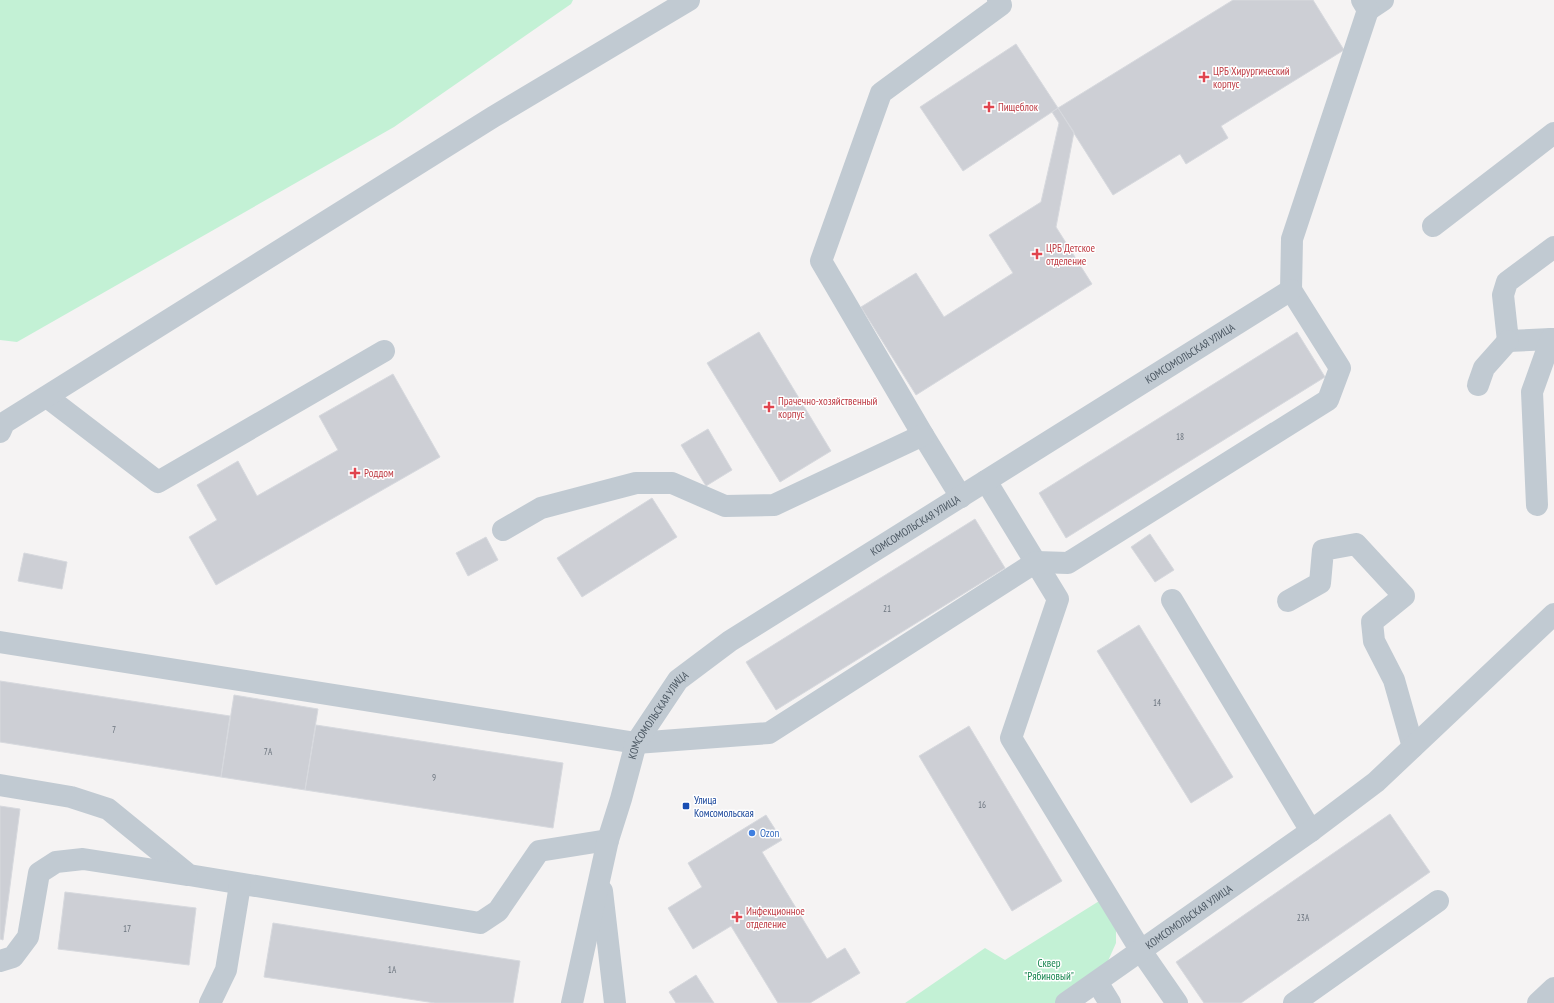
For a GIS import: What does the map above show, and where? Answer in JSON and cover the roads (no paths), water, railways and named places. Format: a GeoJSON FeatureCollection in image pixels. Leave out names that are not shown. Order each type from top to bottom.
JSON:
{"type":"FeatureCollection","features":[{"type":"Feature","properties":{"kind":"street"},"geometry":{"type":"LineString","coordinates":[[0,432],[4,423],[493,117],[689,0]]}},
{"type":"Feature","properties":{"kind":"street"},"geometry":{"type":"LineString","coordinates":[[961,498],[821,261],[881,93],[1000,5],[998,0]]}},
{"type":"Feature","properties":{"kind":"street"},"geometry":{"type":"LineString","coordinates":[[0,642],[636,743],[769,733],[1036,562],[1068,563],[1328,400],[1340,368],[1290,290],[1292,239],[1371,3]]}},
{"type":"Feature","properties":{"kind":"street"},"geometry":{"type":"LineString","coordinates":[[1434,226],[1554,133]]}},
{"type":"Feature","properties":{"kind":"street"},"geometry":{"type":"LineString","coordinates":[[1478,385],[1484,368],[1508,340],[1503,295],[1507,282],[1554,247]]}},
{"type":"Feature","properties":{"kind":"street","name":"КОМСОМОЛЬСКАЯ УЛИЦА"},"geometry":{"type":"LineString","coordinates":[[572,1003],[608,840],[636,743],[678,680],[730,641],[961,498],[1290,290]]}},
{"type":"Feature","properties":{"kind":"street"},"geometry":{"type":"LineString","coordinates":[[1508,340],[1553,339],[1532,392],[1537,504]]}},
{"type":"Feature","properties":{"kind":"street"},"geometry":{"type":"LineString","coordinates":[[47,397],[158,482],[384,351]]}},
{"type":"Feature","properties":{"kind":"street"},"geometry":{"type":"LineString","coordinates":[[503,530],[541,508],[636,483],[672,483],[725,506],[774,505],[923,435]]}},
{"type":"Feature","properties":{"kind":"street"},"geometry":{"type":"LineString","coordinates":[[986,481],[1058,599],[1010,738],[1141,951],[1177,1003]]}},
{"type":"Feature","properties":{"kind":"street"},"geometry":{"type":"LineString","coordinates":[[1288,601],[1320,583],[1323,550],[1356,544],[1404,596],[1372,622],[1374,641],[1394,680],[1413,747]]}},
{"type":"Feature","properties":{"kind":"street"},"geometry":{"type":"LineString","coordinates":[[1172,600],[1311,831]]}},
{"type":"Feature","properties":{"kind":"street","name":"КОМСОМОЛЬСКАЯ УЛИЦА"},"geometry":{"type":"LineString","coordinates":[[1066,1003],[1311,831],[1376,782],[1554,614]]}},
{"type":"Feature","properties":{"kind":"street"},"geometry":{"type":"LineString","coordinates":[[0,785],[71,797],[108,809],[189,875]]}},
{"type":"Feature","properties":{"kind":"street"},"geometry":{"type":"LineString","coordinates":[[0,961],[13,957],[28,938],[39,873],[56,862],[83,859],[480,923],[498,911],[539,851],[608,840]]}},
{"type":"Feature","properties":{"kind":"street","name":"КОМСОМОЛЬСКАЯ УЛИЦА"},"geometry":{"type":"LineString","coordinates":[[600,873],[615,1003]]}},
{"type":"Feature","properties":{"kind":"street"},"geometry":{"type":"LineString","coordinates":[[210,1003],[226,970],[240,885]]}},
{"type":"Feature","properties":{"kind":"street"},"geometry":{"type":"LineString","coordinates":[[1294,1003],[1438,901]]}},
{"type":"Feature","properties":{"kind":"street"},"geometry":{"type":"LineString","coordinates":[[1097,982],[1110,1003]]}},
{"type":"Feature","properties":{"kind":"street"},"geometry":{"type":"LineString","coordinates":[[1538,1003],[1554,988]]}},
{"type":"Feature","properties":{"kind":"place","name":"ЦРБ Хирургический корпус"},"geometry":{"type":"Point","coordinates":[1204,77]}},
{"type":"Feature","properties":{"kind":"place","name":"Пищеблок"},"geometry":{"type":"Point","coordinates":[989,107]}},
{"type":"Feature","properties":{"kind":"place","name":"ЦРБ Детское отделение"},"geometry":{"type":"Point","coordinates":[1037,254]}},
{"type":"Feature","properties":{"kind":"place","name":"Прачечно-хозяйственный корпус"},"geometry":{"type":"Point","coordinates":[769,407]}},
{"type":"Feature","properties":{"kind":"place","name":"Роддом"},"geometry":{"type":"Point","coordinates":[355,473]}},
{"type":"Feature","properties":{"kind":"place","name":"Улица Комсомольская"},"geometry":{"type":"Point","coordinates":[686,806]}},
{"type":"Feature","properties":{"kind":"place","name":"Ozon"},"geometry":{"type":"Point","coordinates":[752,833]}},
{"type":"Feature","properties":{"kind":"place","name":"Инфекционное отделение"},"geometry":{"type":"Point","coordinates":[737,917]}},
{"type":"Feature","properties":{"kind":"park label","name":"Сквер \"Рябиновый\""},"geometry":{"type":"Point","coordinates":[1049,969]}}]}
